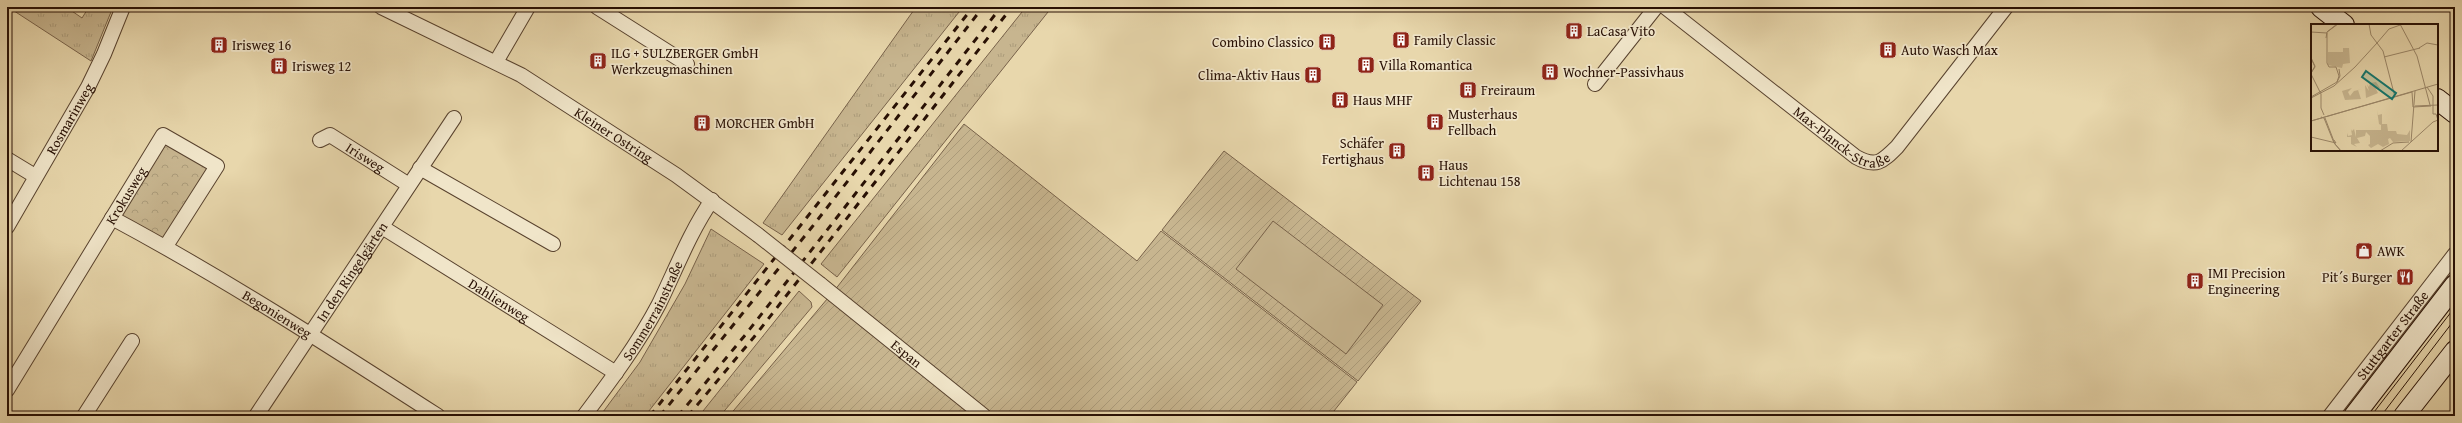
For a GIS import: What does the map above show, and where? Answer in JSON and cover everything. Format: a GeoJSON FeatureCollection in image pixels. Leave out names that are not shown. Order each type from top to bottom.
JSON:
{"type":"FeatureCollection","features":[{"type":"Feature","properties":{"kind":"main road"},"geometry":{"type":"LineString","coordinates":[[2438,100],[2455,113]]}},
{"type":"Feature","properties":{"kind":"main road","name":"Stuttgarter Straße"},"geometry":{"type":"LineString","coordinates":[[2354,416],[2455,285]]}},
{"type":"Feature","properties":{"kind":"main road"},"geometry":{"type":"LineString","coordinates":[[2404,416],[2455,351]]}},
{"type":"Feature","properties":{"kind":"street","name":"Rosmarinweg"},"geometry":{"type":"LineString","coordinates":[[7,227],[35,176],[88,87],[104,54],[123,7]]}},
{"type":"Feature","properties":{"kind":"street","name":"Kleiner Ostring"},"geometry":{"type":"LineString","coordinates":[[381,7],[528,79],[712,200],[824,287]]}},
{"type":"Feature","properties":{"kind":"street"},"geometry":{"type":"LineString","coordinates":[[496,62],[528,7]]}},
{"type":"Feature","properties":{"kind":"street"},"geometry":{"type":"LineString","coordinates":[[597,7],[687,64]]}},
{"type":"Feature","properties":{"kind":"street"},"geometry":{"type":"LineString","coordinates":[[1595,84],[1656,7]]}},
{"type":"Feature","properties":{"kind":"street","name":"Max-Planck-Straße"},"geometry":{"type":"LineString","coordinates":[[1665,7],[1856,157],[1868,163],[1884,160],[1897,147],[2006,7]]}},
{"type":"Feature","properties":{"kind":"street","name":"In den Ringelgärten"},"geometry":{"type":"LineString","coordinates":[[256,416],[454,118]]}},
{"type":"Feature","properties":{"kind":"street","name":"Krokusweg"},"geometry":{"type":"LineString","coordinates":[[7,390],[163,135],[217,166],[166,246]]}},
{"type":"Feature","properties":{"kind":"street","name":"Irisweg"},"geometry":{"type":"LineString","coordinates":[[320,140],[330,136],[409,185]]}},
{"type":"Feature","properties":{"kind":"street"},"geometry":{"type":"LineString","coordinates":[[7,160],[35,176]]}},
{"type":"Feature","properties":{"kind":"street"},"geometry":{"type":"LineString","coordinates":[[420,168],[553,244]]}},
{"type":"Feature","properties":{"kind":"street","name":"Sommerrainstraße"},"geometry":{"type":"LineString","coordinates":[[584,416],[616,373],[658,305],[698,224],[712,200]]}},
{"type":"Feature","properties":{"kind":"street","name":"Begonienweg"},"geometry":{"type":"LineString","coordinates":[[112,218],[166,246],[310,334],[438,416]]}},
{"type":"Feature","properties":{"kind":"street","name":"Dahlienweg"},"geometry":{"type":"LineString","coordinates":[[382,228],[616,373]]}},
{"type":"Feature","properties":{"kind":"street","name":"Stuttgarter Straße"},"geometry":{"type":"LineString","coordinates":[[2330,416],[2455,254]]}},
{"type":"Feature","properties":{"kind":"street","name":"Espan"},"geometry":{"type":"LineString","coordinates":[[824,287],[984,416]]}},
{"type":"Feature","properties":{"kind":"street"},"geometry":{"type":"LineString","coordinates":[[84,416],[132,341]]}},
{"type":"Feature","properties":{"kind":"green space"},"geometry":{"type":"Polygon","coordinates":[[[8,7],[66,7],[82,18],[89,7],[113,7],[91,61],[8,7]]]}},
{"type":"Feature","properties":{"kind":"green space"},"geometry":{"type":"Polygon","coordinates":[[[916,7],[963,7],[782,235],[763,223],[916,7]]]}},
{"type":"Feature","properties":{"kind":"green space"},"geometry":{"type":"Polygon","coordinates":[[[1026,7],[1052,7],[837,277],[821,264],[1026,7]]]}},
{"type":"Feature","properties":{"kind":"green space"},"geometry":{"type":"Polygon","coordinates":[[[964,124],[1137,261],[1161,231],[1357,382],[1330,416],[729,416],[838,286],[964,124]]]}},
{"type":"Feature","properties":{"kind":"green space"},"geometry":{"type":"Polygon","coordinates":[[[163,135],[217,166],[166,246],[112,218],[163,135]]]}},
{"type":"Feature","properties":{"kind":"green space"},"geometry":{"type":"Polygon","coordinates":[[[1224,151],[1421,301],[1358,381],[1162,230],[1224,151]]]}},
{"type":"Feature","properties":{"kind":"green space"},"geometry":{"type":"Polygon","coordinates":[[[1273,221],[1383,305],[1346,354],[1236,269],[1273,221]]]}},
{"type":"Feature","properties":{"kind":"green space"},"geometry":{"type":"Polygon","coordinates":[[[711,229],[764,264],[645,416],[600,416],[640,362],[685,284],[711,229]]]}},
{"type":"Feature","properties":{"kind":"green space"},"geometry":{"type":"Polygon","coordinates":[[[799,291],[811,302],[812,307],[720,416],[699,416],[799,291]]]}},
{"type":"Feature","properties":{"kind":"tram line"},"geometry":{"type":"LineString","coordinates":[[2371,416],[2455,307]]}},
{"type":"Feature","properties":{"kind":"tram line"},"geometry":{"type":"LineString","coordinates":[[2381,416],[2455,319]]}},
{"type":"Feature","properties":{"kind":"railway"},"geometry":{"type":"LineString","coordinates":[[650,416],[973,7]]}},
{"type":"Feature","properties":{"kind":"railway"},"geometry":{"type":"LineString","coordinates":[[660,416],[812,227],[983,7]]}},
{"type":"Feature","properties":{"kind":"railway"},"geometry":{"type":"LineString","coordinates":[[678,416],[746,334],[1001,7]]}},
{"type":"Feature","properties":{"kind":"railway"},"geometry":{"type":"LineString","coordinates":[[688,416],[754,337],[1012,7]]}},
{"type":"Feature","properties":{"kind":"place","name":"LaCasa Vito"},"geometry":{"type":"Point","coordinates":[1574,31]}},
{"type":"Feature","properties":{"kind":"place","name":"Family Classic"},"geometry":{"type":"Point","coordinates":[1401,40]}},
{"type":"Feature","properties":{"kind":"place","name":"Combino Classico"},"geometry":{"type":"Point","coordinates":[1327,42]}},
{"type":"Feature","properties":{"kind":"place","name":"Irisweg 16"},"geometry":{"type":"Point","coordinates":[219,45]}},
{"type":"Feature","properties":{"kind":"place","name":"Auto Wasch Max"},"geometry":{"type":"Point","coordinates":[1888,50]}},
{"type":"Feature","properties":{"kind":"place","name":"ILG + SULZBERGER GmbH Werkzeugmaschinen"},"geometry":{"type":"Point","coordinates":[598,61]}},
{"type":"Feature","properties":{"kind":"place","name":"Villa Romantica"},"geometry":{"type":"Point","coordinates":[1366,65]}},
{"type":"Feature","properties":{"kind":"place","name":"Irisweg 12"},"geometry":{"type":"Point","coordinates":[279,66]}},
{"type":"Feature","properties":{"kind":"place","name":"Wochner-Passivhaus"},"geometry":{"type":"Point","coordinates":[1550,72]}},
{"type":"Feature","properties":{"kind":"place","name":"Clima-Aktiv Haus"},"geometry":{"type":"Point","coordinates":[1313,75]}},
{"type":"Feature","properties":{"kind":"place","name":"Freiraum"},"geometry":{"type":"Point","coordinates":[1468,90]}},
{"type":"Feature","properties":{"kind":"place","name":"Haus MHF"},"geometry":{"type":"Point","coordinates":[1340,100]}},
{"type":"Feature","properties":{"kind":"place","name":"Musterhaus Fellbach"},"geometry":{"type":"Point","coordinates":[1435,122]}},
{"type":"Feature","properties":{"kind":"place","name":"MORCHER GmbH"},"geometry":{"type":"Point","coordinates":[702,123]}},
{"type":"Feature","properties":{"kind":"place","name":"Schäfer Fertighaus"},"geometry":{"type":"Point","coordinates":[1397,151]}},
{"type":"Feature","properties":{"kind":"place","name":"Haus Lichtenau 158"},"geometry":{"type":"Point","coordinates":[1426,173]}},
{"type":"Feature","properties":{"kind":"place","name":"AWK"},"geometry":{"type":"Point","coordinates":[2364,251]}},
{"type":"Feature","properties":{"kind":"place","name":"Pit´s Burger"},"geometry":{"type":"Point","coordinates":[2405,277]}},
{"type":"Feature","properties":{"kind":"place","name":"IMI Precision Engineering"},"geometry":{"type":"Point","coordinates":[2195,281]}}]}
